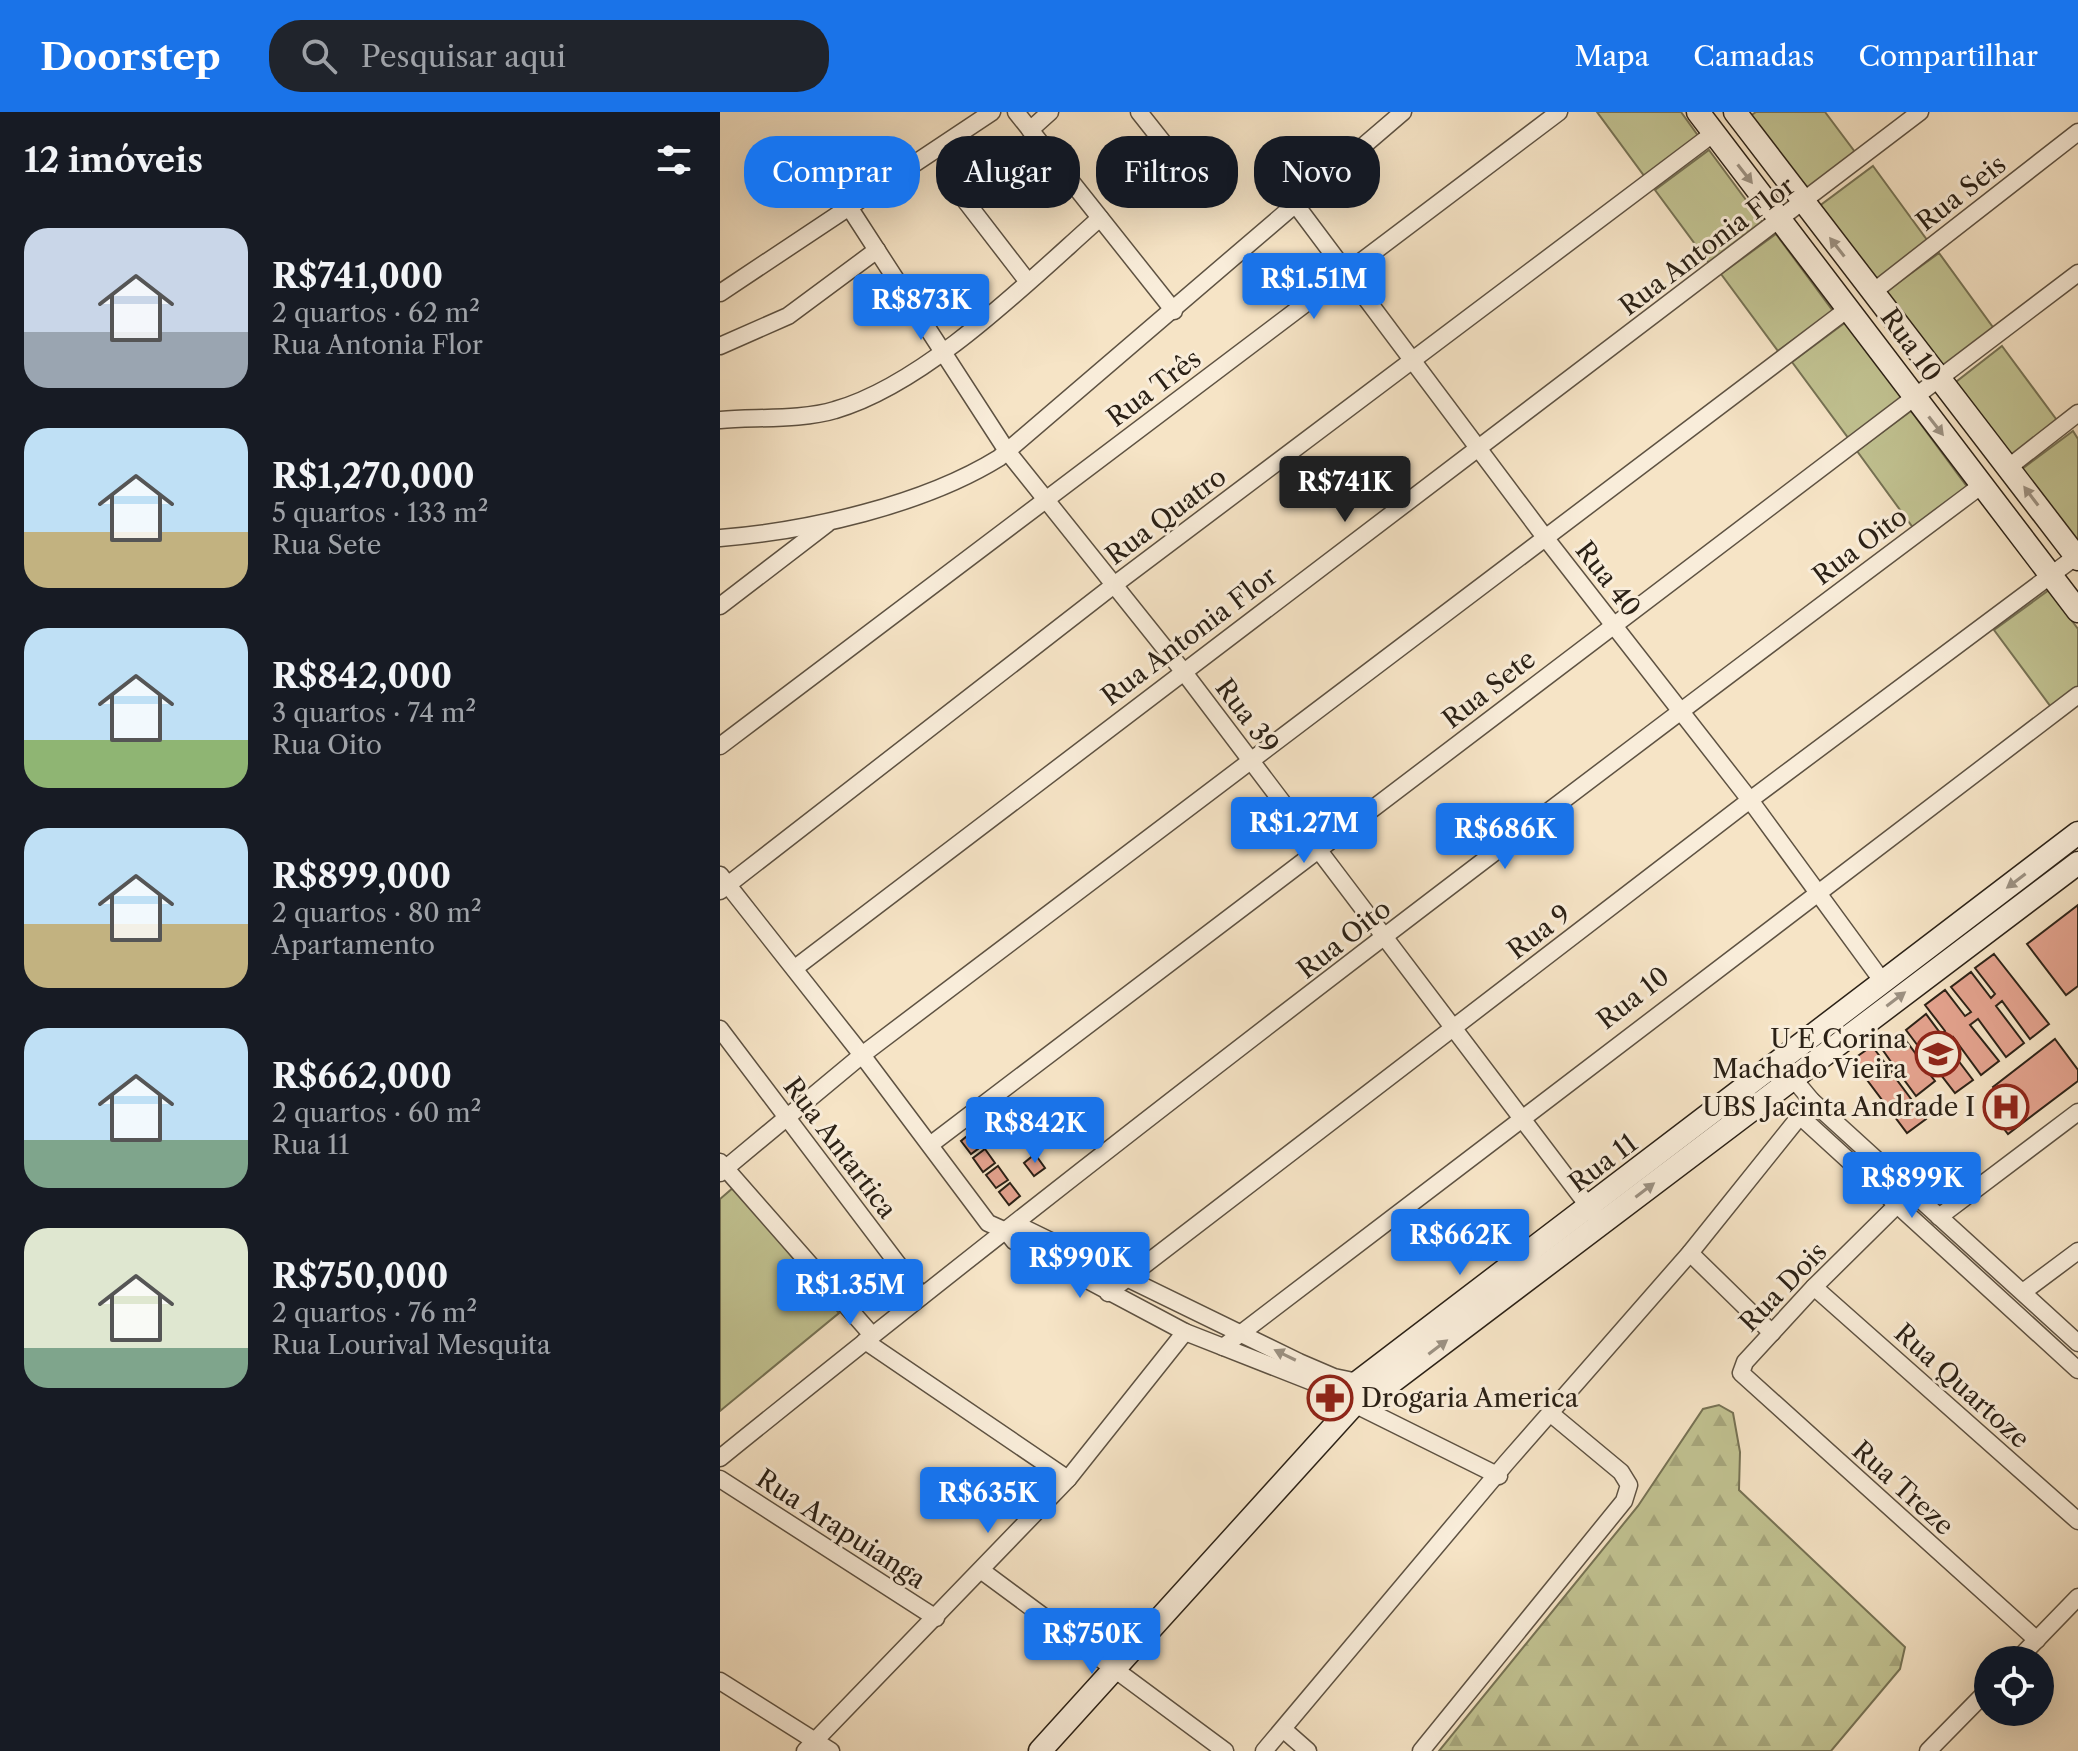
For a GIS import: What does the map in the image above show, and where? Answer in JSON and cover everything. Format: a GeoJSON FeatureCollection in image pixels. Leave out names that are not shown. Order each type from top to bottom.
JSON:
{"type":"FeatureCollection","features":[{"type":"Feature","properties":{"kind":"main road","name":"Rua 10"},"geometry":{"type":"LineString","coordinates":[[1698,112],[2078,611]]}},
{"type":"Feature","properties":{"kind":"main road","name":"Rua 10"},"geometry":{"type":"LineString","coordinates":[[1738,113],[1803,203],[2077,557]]}},
{"type":"Feature","properties":{"kind":"main road","name":"Rua 11"},"geometry":{"type":"LineString","coordinates":[[1785,1070],[1883,982],[2078,833]]}},
{"type":"Feature","properties":{"kind":"main road","name":"Rua 11"},"geometry":{"type":"LineString","coordinates":[[1040,1751],[1117,1670],[1362,1395],[1785,1070],[2078,863]]}},
{"type":"Feature","properties":{"kind":"street"},"geometry":{"type":"LineString","coordinates":[[920,160],[992,112]]}},
{"type":"Feature","properties":{"kind":"street"},"geometry":{"type":"LineString","coordinates":[[1016,112],[1174,311]]}},
{"type":"Feature","properties":{"kind":"street"},"geometry":{"type":"LineString","coordinates":[[1030,130],[1050,112]]}},
{"type":"Feature","properties":{"kind":"street"},"geometry":{"type":"LineString","coordinates":[[1139,112],[1158,136]]}},
{"type":"Feature","properties":{"kind":"street"},"geometry":{"type":"LineString","coordinates":[[1375,136],[1403,112]]}},
{"type":"Feature","properties":{"kind":"street","name":"Rua Três"},"geometry":{"type":"LineString","coordinates":[[720,746],[1559,112]]}},
{"type":"Feature","properties":{"kind":"street","name":"Rua Antonia Flor"},"geometry":{"type":"LineString","coordinates":[[795,968],[1920,112]]}},
{"type":"Feature","properties":{"kind":"street","name":"Rua Seis"},"geometry":{"type":"LineString","coordinates":[[1873,292],[2078,132]]}},
{"type":"Feature","properties":{"kind":"street","name":"Rua Quatro"},"geometry":{"type":"LineString","coordinates":[[723,884],[1714,133]]}},
{"type":"Feature","properties":{"kind":"street"},"geometry":{"type":"LineString","coordinates":[[720,293],[848,208]]}},
{"type":"Feature","properties":{"kind":"street","name":"Rua 39"},"geometry":{"type":"LineString","coordinates":[[850,208],[1007,451],[1183,671],[1595,1216]]}},
{"type":"Feature","properties":{"kind":"street"},"geometry":{"type":"LineString","coordinates":[[971,208],[1028,282]]}},
{"type":"Feature","properties":{"kind":"street"},"geometry":{"type":"LineString","coordinates":[[720,538],[779,533],[830,522],[975,473],[1007,451],[1293,208]]}},
{"type":"Feature","properties":{"kind":"street","name":"Rua 40"},"geometry":{"type":"LineString","coordinates":[[1298,208],[1544,536],[1750,800],[1883,982]]}},
{"type":"Feature","properties":{"kind":"street"},"geometry":{"type":"LineString","coordinates":[[720,420],[834,411],[890,385],[945,351],[1100,218]]}},
{"type":"Feature","properties":{"kind":"street"},"geometry":{"type":"LineString","coordinates":[[720,346],[788,316],[877,250]]}},
{"type":"Feature","properties":{"kind":"street","name":"Rua Sete"},"geometry":{"type":"LineString","coordinates":[[930,1145],[2078,273]]}},
{"type":"Feature","properties":{"kind":"street"},"geometry":{"type":"LineString","coordinates":[[1068,1479],[868,1338],[722,1168],[862,1055],[1849,308]]}},
{"type":"Feature","properties":{"kind":"street"},"geometry":{"type":"LineString","coordinates":[[2009,467],[2078,413]]}},
{"type":"Feature","properties":{"kind":"street","name":"Rua Oito"},"geometry":{"type":"LineString","coordinates":[[720,1458],[868,1338],[1384,939],[1982,485]]}},
{"type":"Feature","properties":{"kind":"street"},"geometry":{"type":"LineString","coordinates":[[720,606],[830,522]]}},
{"type":"Feature","properties":{"kind":"street","name":"Rua 9"},"geometry":{"type":"LineString","coordinates":[[1108,1293],[1750,800],[2077,557]]}},
{"type":"Feature","properties":{"kind":"street","name":"Rua 10"},"geometry":{"type":"LineString","coordinates":[[1223,1347],[1238,1332],[1522,1120],[1816,892],[2078,695]]}},
{"type":"Feature","properties":{"kind":"street"},"geometry":{"type":"LineString","coordinates":[[723,884],[795,968],[988,1223],[1006,1231],[1014,1241],[1185,1332],[1362,1395]]}},
{"type":"Feature","properties":{"kind":"street","name":"Rua Antartica"},"geometry":{"type":"LineString","coordinates":[[720,1029],[922,1296]]}},
{"type":"Feature","properties":{"kind":"street"},"geometry":{"type":"LineString","coordinates":[[1785,1070],[1812,1101],[2078,1343]]}},
{"type":"Feature","properties":{"kind":"street"},"geometry":{"type":"LineString","coordinates":[[1264,1751],[1690,1253],[1812,1101]]}},
{"type":"Feature","properties":{"kind":"street"},"geometry":{"type":"LineString","coordinates":[[1939,1217],[2078,1112]]}},
{"type":"Feature","properties":{"kind":"street"},"geometry":{"type":"LineString","coordinates":[[1801,1117],[2078,1370]]}},
{"type":"Feature","properties":{"kind":"street","name":"Rua Dois"},"geometry":{"type":"LineString","coordinates":[[1740,1369],[1814,1287],[1896,1206]]}},
{"type":"Feature","properties":{"kind":"street"},"geometry":{"type":"LineString","coordinates":[[1006,1231],[1024,1228],[1334,1377],[1499,1476]]}},
{"type":"Feature","properties":{"kind":"street"},"geometry":{"type":"LineString","coordinates":[[2023,1292],[2078,1251]]}},
{"type":"Feature","properties":{"kind":"street"},"geometry":{"type":"LineString","coordinates":[[1690,1253],[1772,1333]]}},
{"type":"Feature","properties":{"kind":"street","name":"Rua Quartoze"},"geometry":{"type":"LineString","coordinates":[[1814,1287],[2078,1521]]}},
{"type":"Feature","properties":{"kind":"street"},"geometry":{"type":"LineString","coordinates":[[810,1746],[1068,1479],[1185,1332]]}},
{"type":"Feature","properties":{"kind":"street","name":"Rua Treze"},"geometry":{"type":"LineString","coordinates":[[1740,1369],[1746,1380],[2037,1640]]}},
{"type":"Feature","properties":{"kind":"street"},"geometry":{"type":"LineString","coordinates":[[1421,1751],[1624,1501],[1629,1485],[1621,1472],[1550,1413]]}},
{"type":"Feature","properties":{"kind":"street","name":"Rua Arapuianga"},"geometry":{"type":"LineString","coordinates":[[720,1479],[936,1618]]}},
{"type":"Feature","properties":{"kind":"street"},"geometry":{"type":"LineString","coordinates":[[982,1571],[1225,1751]]}},
{"type":"Feature","properties":{"kind":"street"},"geometry":{"type":"LineString","coordinates":[[2031,1646],[2078,1597]]}},
{"type":"Feature","properties":{"kind":"street"},"geometry":{"type":"LineString","coordinates":[[720,1681],[810,1746],[831,1751]]}},
{"type":"Feature","properties":{"kind":"street"},"geometry":{"type":"LineString","coordinates":[[1928,1751],[1974,1704]]}},
{"type":"Feature","properties":{"kind":"street"},"geometry":{"type":"LineString","coordinates":[[1283,1729],[1308,1751]]}},
{"type":"Feature","properties":{"kind":"green space"},"geometry":{"type":"Polygon","coordinates":[[[1597,112],[1681,112],[1699,137],[1645,177],[1597,112]]]}},
{"type":"Feature","properties":{"kind":"green space"},"geometry":{"type":"Polygon","coordinates":[[[1756,112],[1825,112],[1858,156],[1803,196],[1746,119],[1756,112]]]}},
{"type":"Feature","properties":{"kind":"green space"},"geometry":{"type":"Polygon","coordinates":[[[1709,150],[1766,227],[1712,267],[1655,190],[1709,150]]]}},
{"type":"Feature","properties":{"kind":"green space"},"geometry":{"type":"Polygon","coordinates":[[[1873,166],[1930,244],[1875,284],[1818,207],[1873,166]]]}},
{"type":"Feature","properties":{"kind":"green space"},"geometry":{"type":"Polygon","coordinates":[[[1776,234],[1833,311],[1778,351],[1721,274],[1776,234]]]}},
{"type":"Feature","properties":{"kind":"green space"},"geometry":{"type":"Polygon","coordinates":[[[1939,253],[1995,330],[1941,371],[1884,293],[1939,253]]]}},
{"type":"Feature","properties":{"kind":"green space"},"geometry":{"type":"Polygon","coordinates":[[[1846,322],[1903,399],[1849,439],[1792,362],[1846,322]]]}},
{"type":"Feature","properties":{"kind":"green space"},"geometry":{"type":"Polygon","coordinates":[[[2002,346],[2059,423],[2009,460],[1952,385],[2002,346]]]}},
{"type":"Feature","properties":{"kind":"green space"},"geometry":{"type":"Polygon","coordinates":[[[1911,411],[1968,488],[1914,529],[1857,451],[1911,411]]]}},
{"type":"Feature","properties":{"kind":"green space"},"geometry":{"type":"Polygon","coordinates":[[[2073,431],[2078,439],[2078,547],[2018,472],[2073,431]]]}},
{"type":"Feature","properties":{"kind":"green space"},"geometry":{"type":"Polygon","coordinates":[[[2049,590],[2078,629],[2078,687],[2051,707],[1994,630],[2049,590]]]}},
{"type":"Feature","properties":{"kind":"green space"},"geometry":{"type":"Polygon","coordinates":[[[734,1187],[839,1313],[720,1411],[720,1199],[734,1187]]]}},
{"type":"Feature","properties":{"kind":"green space"},"geometry":{"type":"Polygon","coordinates":[[[1719,1405],[1733,1413],[1740,1452],[1739,1490],[1905,1647],[1900,1669],[1831,1751],[1439,1751],[1638,1506],[1703,1409],[1719,1405]]]}},
{"type":"Feature","properties":{"kind":"building"},"geometry":{"type":"Polygon","coordinates":[[[2078,905],[2078,986],[2066,995],[2027,944],[2078,905]]]}},
{"type":"Feature","properties":{"kind":"building"},"geometry":{"type":"Polygon","coordinates":[[[1994,954],[2049,1024],[2030,1039],[2002,1001],[1996,1006],[2024,1043],[2006,1057],[1978,1019],[1970,1025],[1999,1061],[1981,1075],[1953,1037],[1945,1043],[1973,1080],[1955,1093],[1927,1057],[1921,1063],[1935,1081],[1916,1096],[1902,1077],[1897,1080],[1926,1119],[1907,1133],[1852,1060],[1872,1046],[1892,1072],[1896,1069],[1882,1049],[1901,1034],[1916,1054],[1921,1050],[1906,1030],[1926,1014],[1941,1034],[1945,1031],[1925,1005],[1945,990],[1965,1016],[1971,1012],[1951,987],[1971,972],[1991,998],[1995,994],[1975,968],[1994,954]]]}},
{"type":"Feature","properties":{"kind":"building"},"geometry":{"type":"Polygon","coordinates":[[[2055,1039],[2078,1070],[2078,1081],[2008,1134],[1990,1111],[2003,1101],[1993,1087],[2055,1039]]]}},
{"type":"Feature","properties":{"kind":"building"},"geometry":{"type":"Polygon","coordinates":[[[1005,1114],[1015,1127],[1003,1136],[993,1122],[1005,1114]]]}},
{"type":"Feature","properties":{"kind":"building"},"geometry":{"type":"Polygon","coordinates":[[[972,1132],[982,1146],[971,1154],[961,1141],[972,1132]]]}},
{"type":"Feature","properties":{"kind":"building"},"geometry":{"type":"Polygon","coordinates":[[[985,1149],[995,1163],[983,1172],[973,1158],[985,1149]]]}},
{"type":"Feature","properties":{"kind":"building"},"geometry":{"type":"Polygon","coordinates":[[[1035,1154],[1045,1168],[1034,1176],[1024,1163],[1035,1154]]]}},
{"type":"Feature","properties":{"kind":"building"},"geometry":{"type":"Polygon","coordinates":[[[998,1166],[1008,1180],[996,1188],[986,1175],[998,1166]]]}},
{"type":"Feature","properties":{"kind":"building"},"geometry":{"type":"Polygon","coordinates":[[[1010,1183],[1020,1196],[1009,1205],[999,1192],[1010,1183]]]}},
{"type":"Feature","properties":{"kind":"place","name":"U E Corina Machado Vieira"},"geometry":{"type":"Point","coordinates":[1938,1054]}},
{"type":"Feature","properties":{"kind":"place","name":"UBS Jacinta Andrade I"},"geometry":{"type":"Point","coordinates":[2006,1107]}},
{"type":"Feature","properties":{"kind":"place","name":"Drogaria America"},"geometry":{"type":"Point","coordinates":[1330,1398]}}]}
